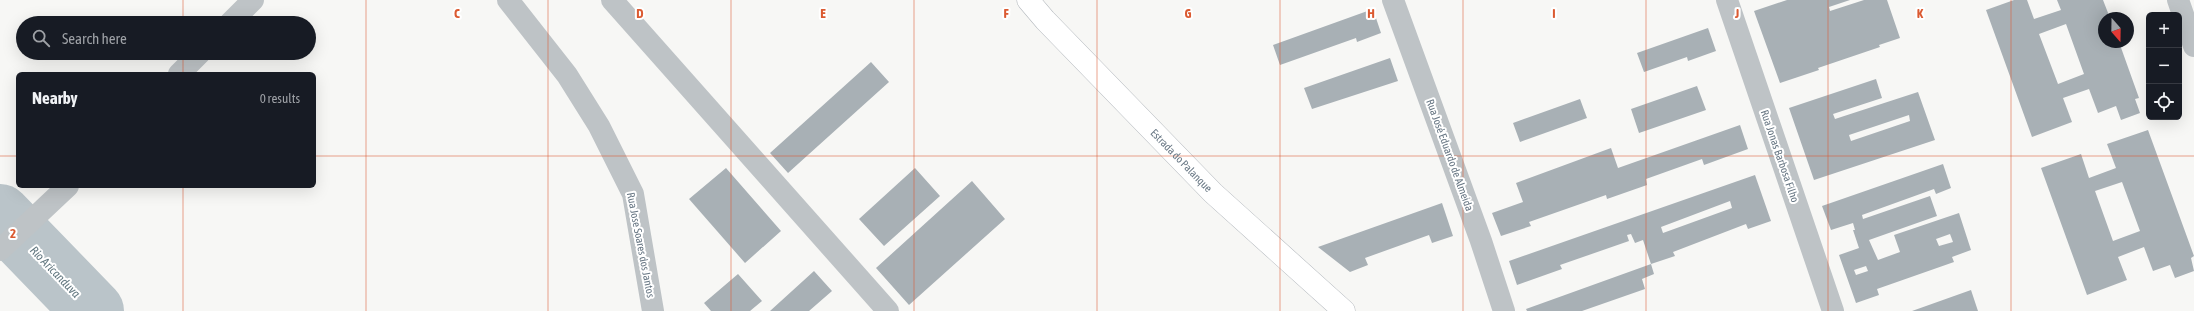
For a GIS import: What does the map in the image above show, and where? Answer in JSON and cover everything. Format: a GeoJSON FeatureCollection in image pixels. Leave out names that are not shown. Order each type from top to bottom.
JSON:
{"type":"FeatureCollection","features":[{"type":"Feature","properties":{"kind":"street"},"geometry":{"type":"LineString","coordinates":[[237,16],[253,0]]}},
{"type":"Feature","properties":{"kind":"street","name":"Rua Jose Soares dos Jantos"},"geometry":{"type":"LineString","coordinates":[[508,0],[567,75],[599,126],[634,194],[653,311]]}},
{"type":"Feature","properties":{"kind":"street"},"geometry":{"type":"LineString","coordinates":[[612,0],[888,311]]}},
{"type":"Feature","properties":{"kind":"street","name":"Estrada do Palanque"},"geometry":{"type":"LineString","coordinates":[[1028,0],[1213,193],[1344,311]]}},
{"type":"Feature","properties":{"kind":"street","name":"Rua José Eduardo de Almeida"},"geometry":{"type":"LineString","coordinates":[[1393,0],[1481,241],[1504,311]]}},
{"type":"Feature","properties":{"kind":"street","name":"Rua Jonas Barbosa Filho"},"geometry":{"type":"LineString","coordinates":[[1727,0],[1833,311]]}},
{"type":"Feature","properties":{"kind":"street"},"geometry":{"type":"LineString","coordinates":[[2178,0],[2194,46]]}},
{"type":"Feature","properties":{"kind":"street"},"geometry":{"type":"LineString","coordinates":[[181,72],[193,60]]}},
{"type":"Feature","properties":{"kind":"street"},"geometry":{"type":"LineString","coordinates":[[7,243],[66,188]]}},
{"type":"Feature","properties":{"kind":"building"},"geometry":{"type":"Polygon","coordinates":[[[1787,0],[1850,0],[1829,7],[1830,11],[1864,0],[1887,0],[1900,38],[1879,45],[1880,47],[1818,68],[1819,70],[1780,83],[1754,11],[1787,0]]]}},
{"type":"Feature","properties":{"kind":"building"},"geometry":{"type":"Polygon","coordinates":[[[2014,0],[2027,0],[2034,19],[2061,10],[2057,0],[2103,0],[2108,12],[2098,12],[2098,48],[2121,48],[2139,98],[2135,99],[2140,113],[2121,120],[2116,106],[2098,113],[2089,89],[2063,98],[2072,122],[2032,137],[1986,10],[2014,0]],[[2066,24],[2039,34],[2058,84],[2084,74],[2066,24]]]}},
{"type":"Feature","properties":{"kind":"building"},"geometry":{"type":"Polygon","coordinates":[[[1373,9],[1381,33],[1357,42],[1356,38],[1280,65],[1273,45],[1373,9]]]}},
{"type":"Feature","properties":{"kind":"building"},"geometry":{"type":"Polygon","coordinates":[[[1708,28],[1716,51],[1688,61],[1687,57],[1644,72],[1637,53],[1708,28]]]}},
{"type":"Feature","properties":{"kind":"building"},"geometry":{"type":"Polygon","coordinates":[[[1390,58],[1398,81],[1312,109],[1304,88],[1390,58]]]}},
{"type":"Feature","properties":{"kind":"building"},"geometry":{"type":"Polygon","coordinates":[[[871,62],[889,82],[788,173],[770,153],[871,62]]]}},
{"type":"Feature","properties":{"kind":"building"},"geometry":{"type":"Polygon","coordinates":[[[1876,79],[1882,98],[1833,114],[1835,119],[1918,92],[1935,140],[1814,180],[1789,108],[1876,79]],[[1909,115],[1849,135],[1851,141],[1910,121],[1909,115]]]}},
{"type":"Feature","properties":{"kind":"building"},"geometry":{"type":"Polygon","coordinates":[[[1697,86],[1706,110],[1639,133],[1631,109],[1697,86]]]}},
{"type":"Feature","properties":{"kind":"building"},"geometry":{"type":"Polygon","coordinates":[[[1580,99],[1587,118],[1520,142],[1513,123],[1580,99]]]}},
{"type":"Feature","properties":{"kind":"building"},"geometry":{"type":"Polygon","coordinates":[[[1740,125],[1748,149],[1704,165],[1702,159],[1646,179],[1647,185],[1607,199],[1606,195],[1529,222],[1531,226],[1501,236],[1492,213],[1523,202],[1516,183],[1611,148],[1618,168],[1740,125]]]}},
{"type":"Feature","properties":{"kind":"building"},"geometry":{"type":"Polygon","coordinates":[[[2148,130],[2194,256],[2191,258],[2194,271],[2175,278],[2170,265],[2153,271],[2144,247],[2118,257],[2127,280],[2087,295],[2041,168],[2081,154],[2089,178],[2116,168],[2107,144],[2148,130]],[[2122,182],[2095,191],[2113,241],[2140,231],[2122,182]]]}},
{"type":"Feature","properties":{"kind":"building"},"geometry":{"type":"Polygon","coordinates":[[[1943,164],[1951,188],[1936,194],[1934,189],[1862,215],[1863,219],[1930,196],[1937,216],[1869,240],[1878,260],[1900,252],[1894,235],[1959,213],[1971,250],[1952,257],[1954,262],[1877,289],[1879,295],[1856,303],[1839,255],[1859,248],[1853,230],[1855,230],[1853,223],[1831,230],[1822,206],[1943,164]],[[1950,234],[1936,239],[1939,246],[1953,242],[1950,234]],[[1866,266],[1854,270],[1856,275],[1868,271],[1866,266]]]}},
{"type":"Feature","properties":{"kind":"building"},"geometry":{"type":"Polygon","coordinates":[[[726,168],[781,231],[745,263],[689,199],[726,168]]]}},
{"type":"Feature","properties":{"kind":"building"},"geometry":{"type":"Polygon","coordinates":[[[915,168],[940,196],[884,246],[859,219],[915,168]]]}},
{"type":"Feature","properties":{"kind":"building"},"geometry":{"type":"Polygon","coordinates":[[[1755,175],[1771,221],[1748,229],[1746,224],[1673,252],[1675,256],[1651,264],[1643,240],[1635,243],[1631,234],[1627,235],[1629,241],[1560,265],[1562,269],[1517,285],[1509,261],[1755,175]],[[1730,201],[1661,227],[1663,233],[1732,208],[1730,201]]]}},
{"type":"Feature","properties":{"kind":"building"},"geometry":{"type":"Polygon","coordinates":[[[972,181],[1005,219],[909,305],[876,268],[972,181]]]}},
{"type":"Feature","properties":{"kind":"building"},"geometry":{"type":"Polygon","coordinates":[[[1442,203],[1453,236],[1432,243],[1429,235],[1365,258],[1368,265],[1350,272],[1318,247],[1442,203]]]}},
{"type":"Feature","properties":{"kind":"building"},"geometry":{"type":"Polygon","coordinates":[[[1651,264],[1654,274],[1642,279],[1645,289],[1582,311],[1527,311],[1526,309],[1651,264]]]}},
{"type":"Feature","properties":{"kind":"building"},"geometry":{"type":"Polygon","coordinates":[[[814,271],[832,291],[809,311],[770,311],[814,271]]]}},
{"type":"Feature","properties":{"kind":"building"},"geometry":{"type":"Polygon","coordinates":[[[738,274],[762,301],[750,311],[711,311],[704,303],[738,274]]]}},
{"type":"Feature","properties":{"kind":"building"},"geometry":{"type":"Polygon","coordinates":[[[1971,290],[1978,311],[1912,311],[1971,290]]]}},
{"type":"Feature","properties":{"kind":"waterway","name":"Rio Aricanduva"},"geometry":{"type":"LineString","coordinates":[[0,215],[93,311]]}}]}
